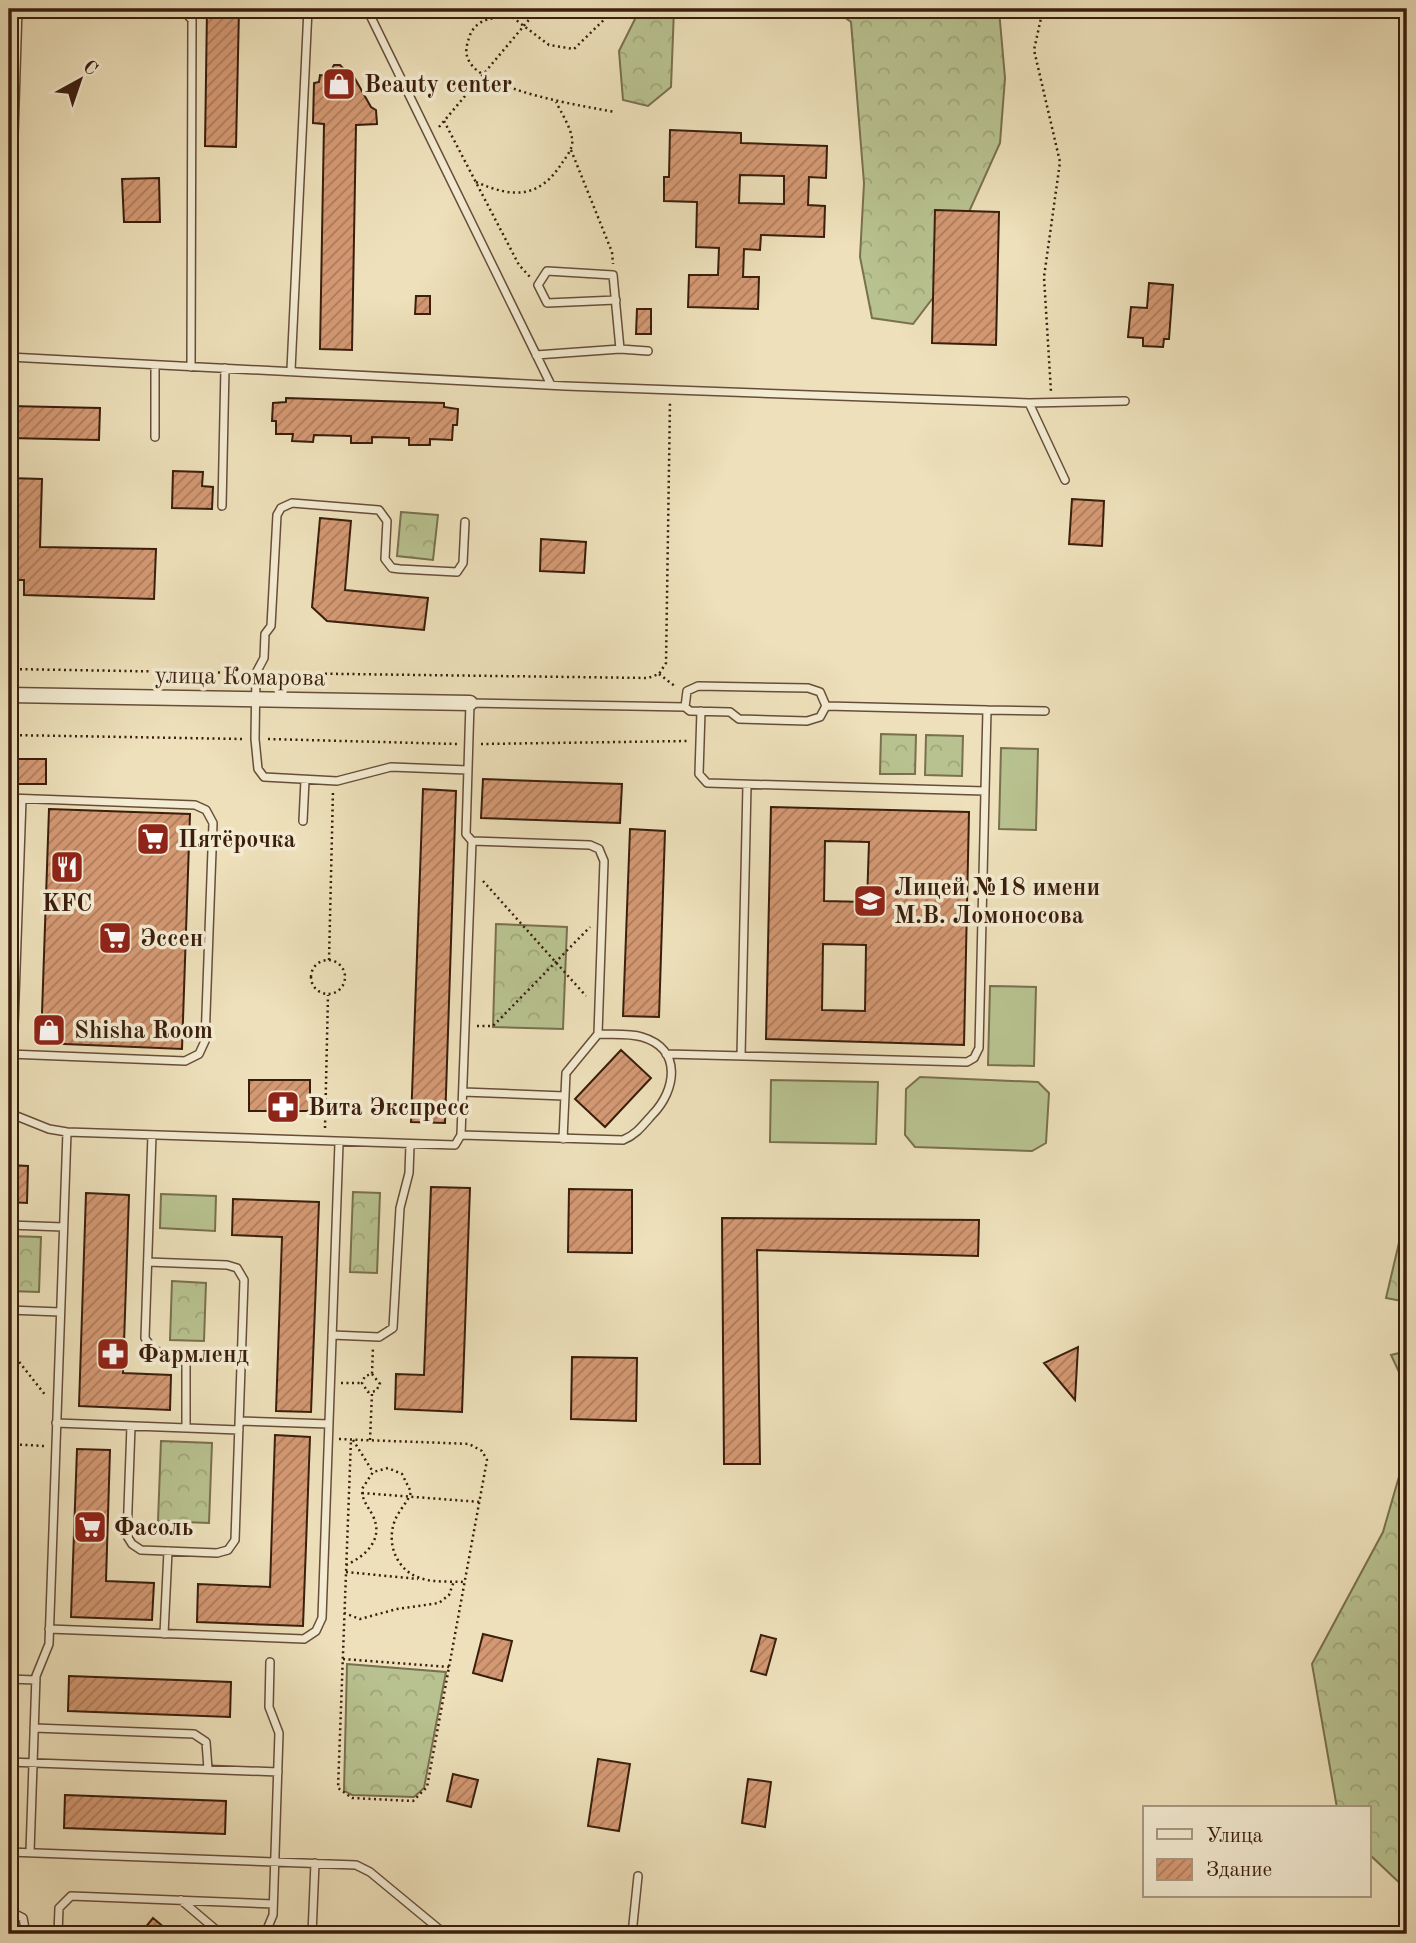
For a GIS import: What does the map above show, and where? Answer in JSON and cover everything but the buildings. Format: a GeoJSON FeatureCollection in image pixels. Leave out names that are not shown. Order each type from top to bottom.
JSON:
{"type":"FeatureCollection","features":[{"type":"Feature","properties":{"kind":"street","name":"улица Комарова"},"geometry":{"type":"LineString","coordinates":[[9,695],[470,703]]}},
{"type":"Feature","properties":{"kind":"lane"},"geometry":{"type":"LineString","coordinates":[[9,291],[18,9]]}},
{"type":"Feature","properties":{"kind":"lane"},"geometry":{"type":"LineString","coordinates":[[182,9],[192,20],[191,367]]}},
{"type":"Feature","properties":{"kind":"lane"},"geometry":{"type":"LineString","coordinates":[[291,370],[308,9]]}},
{"type":"Feature","properties":{"kind":"lane"},"geometry":{"type":"LineString","coordinates":[[367,9],[551,385]]}},
{"type":"Feature","properties":{"kind":"lane"},"geometry":{"type":"LineString","coordinates":[[616,300],[547,303],[538,285],[547,271],[613,275],[616,300],[620,349]]}},
{"type":"Feature","properties":{"kind":"lane"},"geometry":{"type":"LineString","coordinates":[[536,355],[620,349],[648,351]]}},
{"type":"Feature","properties":{"kind":"lane"},"geometry":{"type":"LineString","coordinates":[[9,357],[670,390],[1029,403],[1125,401]]}},
{"type":"Feature","properties":{"kind":"lane"},"geometry":{"type":"LineString","coordinates":[[155,365],[155,437]]}},
{"type":"Feature","properties":{"kind":"lane"},"geometry":{"type":"LineString","coordinates":[[222,506],[225,368]]}},
{"type":"Feature","properties":{"kind":"lane"},"geometry":{"type":"LineString","coordinates":[[1029,403],[1065,480]]}},
{"type":"Feature","properties":{"kind":"lane"},"geometry":{"type":"LineString","coordinates":[[465,522],[463,563],[457,572],[400,569],[392,568],[385,559],[387,521],[379,510],[286,504],[277,515],[271,626],[265,634],[264,658],[256,673],[254,699],[255,739],[261,775],[333,781],[391,767],[468,770]]}},
{"type":"Feature","properties":{"kind":"lane"},"geometry":{"type":"LineString","coordinates":[[9,1113],[50,1129],[67,1132],[448,1147],[457,1143],[461,1135],[472,841],[466,834],[470,703],[685,707],[688,711],[730,712],[739,719],[807,721],[820,718],[826,706],[820,692],[808,688],[698,686],[685,694],[685,707]]}},
{"type":"Feature","properties":{"kind":"lane"},"geometry":{"type":"LineString","coordinates":[[826,706],[1045,711]]}},
{"type":"Feature","properties":{"kind":"lane"},"geometry":{"type":"LineString","coordinates":[[666,1054],[967,1062],[974,1058],[979,1048],[987,710]]}},
{"type":"Feature","properties":{"kind":"lane"},"geometry":{"type":"LineString","coordinates":[[701,711],[699,774],[704,781],[747,785],[985,791]]}},
{"type":"Feature","properties":{"kind":"lane"},"geometry":{"type":"LineString","coordinates":[[303,821],[305,780]]}},
{"type":"Feature","properties":{"kind":"lane"},"geometry":{"type":"LineString","coordinates":[[741,1056],[747,785]]}},
{"type":"Feature","properties":{"kind":"lane"},"geometry":{"type":"LineString","coordinates":[[9,798],[195,805],[210,815],[213,823],[205,1041],[199,1054],[186,1060],[11,1054],[13,952],[22,799]]}},
{"type":"Feature","properties":{"kind":"lane"},"geometry":{"type":"LineString","coordinates":[[472,841],[594,846],[602,853],[604,861],[598,1034],[569,1066],[564,1096],[563,1139]]}},
{"type":"Feature","properties":{"kind":"lane"},"geometry":{"type":"LineString","coordinates":[[9,853],[20,853]]}},
{"type":"Feature","properties":{"kind":"lane"},"geometry":{"type":"LineString","coordinates":[[9,900],[18,900]]}},
{"type":"Feature","properties":{"kind":"lane"},"geometry":{"type":"LineString","coordinates":[[461,1135],[620,1140],[631,1137],[668,1094],[673,1069],[666,1054],[641,1037],[598,1034]]}},
{"type":"Feature","properties":{"kind":"lane"},"geometry":{"type":"LineString","coordinates":[[463,1092],[564,1096]]}},
{"type":"Feature","properties":{"kind":"lane"},"geometry":{"type":"LineString","coordinates":[[30,1852],[36,1680],[48,1647],[49,1629],[67,1132]]}},
{"type":"Feature","properties":{"kind":"lane"},"geometry":{"type":"LineString","coordinates":[[152,1135],[145,1338],[154,1351],[179,1356],[186,1361],[186,1428]]}},
{"type":"Feature","properties":{"kind":"lane"},"geometry":{"type":"LineString","coordinates":[[49,1629],[304,1639],[316,1632],[322,1618],[339,1143]]}},
{"type":"Feature","properties":{"kind":"lane"},"geometry":{"type":"LineString","coordinates":[[332,1335],[374,1336],[389,1332],[396,1321],[400,1208],[408,1178],[410,1145]]}},
{"type":"Feature","properties":{"kind":"lane"},"geometry":{"type":"LineString","coordinates":[[9,1225],[64,1227]]}},
{"type":"Feature","properties":{"kind":"lane"},"geometry":{"type":"LineString","coordinates":[[131,1426],[127,1536],[132,1544],[141,1550],[217,1553],[228,1550],[233,1544],[244,1280],[241,1272],[227,1265],[148,1262]]}},
{"type":"Feature","properties":{"kind":"lane"},"geometry":{"type":"LineString","coordinates":[[9,1310],[61,1312]]}},
{"type":"Feature","properties":{"kind":"lane"},"geometry":{"type":"LineString","coordinates":[[239,1421],[329,1424]]}},
{"type":"Feature","properties":{"kind":"lane"},"geometry":{"type":"LineString","coordinates":[[57,1423],[239,1430]]}},
{"type":"Feature","properties":{"kind":"lane"},"geometry":{"type":"LineString","coordinates":[[164,1634],[167,1551]]}},
{"type":"Feature","properties":{"kind":"lane"},"geometry":{"type":"LineString","coordinates":[[265,1934],[271,1923],[273,1904],[279,1728],[269,1703],[270,1662]]}},
{"type":"Feature","properties":{"kind":"lane"},"geometry":{"type":"LineString","coordinates":[[9,1679],[36,1680]]}},
{"type":"Feature","properties":{"kind":"lane"},"geometry":{"type":"LineString","coordinates":[[34,1728],[194,1734],[206,1742],[208,1769]]}},
{"type":"Feature","properties":{"kind":"lane"},"geometry":{"type":"LineString","coordinates":[[9,1762],[278,1772]]}},
{"type":"Feature","properties":{"kind":"lane"},"geometry":{"type":"LineString","coordinates":[[9,1852],[275,1861],[363,1868],[444,1934]]}},
{"type":"Feature","properties":{"kind":"lane"},"geometry":{"type":"LineString","coordinates":[[312,1934],[314,1863]]}},
{"type":"Feature","properties":{"kind":"lane"},"geometry":{"type":"LineString","coordinates":[[632,1934],[638,1875]]}},
{"type":"Feature","properties":{"kind":"lane"},"geometry":{"type":"LineString","coordinates":[[58,1934],[59,1909],[71,1896],[273,1904]]}},
{"type":"Feature","properties":{"kind":"lane"},"geometry":{"type":"LineString","coordinates":[[180,1900],[221,1934]]}},
{"type":"Feature","properties":{"kind":"lane"},"geometry":{"type":"LineString","coordinates":[[9,1911],[23,1918],[26,1934]]}},
{"type":"Feature","properties":{"kind":"path"},"geometry":{"type":"LineString","coordinates":[[430,138],[538,9]]}},
{"type":"Feature","properties":{"kind":"path"},"geometry":{"type":"LineString","coordinates":[[615,9],[574,49],[549,45],[512,17],[483,20],[473,29],[466,46],[467,59],[482,75],[556,102],[615,112]]}},
{"type":"Feature","properties":{"kind":"path"},"geometry":{"type":"LineString","coordinates":[[1043,9],[1034,50],[1060,162],[1045,277],[1052,403]]}},
{"type":"Feature","properties":{"kind":"path"},"geometry":{"type":"LineString","coordinates":[[476,182],[500,192],[525,192],[547,184],[570,150],[572,138],[556,102]]}},
{"type":"Feature","properties":{"kind":"path"},"geometry":{"type":"LineString","coordinates":[[444,121],[519,265],[538,285]]}},
{"type":"Feature","properties":{"kind":"path"},"geometry":{"type":"LineString","coordinates":[[570,150],[612,251],[613,275]]}},
{"type":"Feature","properties":{"kind":"path"},"geometry":{"type":"LineString","coordinates":[[9,669],[648,678],[659,674],[666,663],[670,390]]}},
{"type":"Feature","properties":{"kind":"path"},"geometry":{"type":"LineString","coordinates":[[659,674],[685,694]]}},
{"type":"Feature","properties":{"kind":"path"},"geometry":{"type":"LineString","coordinates":[[9,735],[469,745],[700,740]]}},
{"type":"Feature","properties":{"kind":"path"},"geometry":{"type":"LineString","coordinates":[[329,960],[333,781]]}},
{"type":"Feature","properties":{"kind":"path"},"geometry":{"type":"LineString","coordinates":[[471,868],[599,1010]]}},
{"type":"Feature","properties":{"kind":"path"},"geometry":{"type":"LineString","coordinates":[[465,1026],[493,1026],[602,915]]}},
{"type":"Feature","properties":{"kind":"path"},"geometry":{"type":"LineString","coordinates":[[329,960],[344,969],[345,978],[343,986],[328,995],[314,988],[311,973],[321,961],[329,960]]}},
{"type":"Feature","properties":{"kind":"path"},"geometry":{"type":"LineString","coordinates":[[325,1142],[328,995]]}},
{"type":"Feature","properties":{"kind":"path"},"geometry":{"type":"LineString","coordinates":[[370,1440],[372,1393],[380,1384],[372,1374],[374,1336]]}},
{"type":"Feature","properties":{"kind":"path"},"geometry":{"type":"LineString","coordinates":[[9,1349],[57,1409]]}},
{"type":"Feature","properties":{"kind":"path"},"geometry":{"type":"LineString","coordinates":[[372,1374],[365,1376],[362,1383],[365,1390],[372,1393]]}},
{"type":"Feature","properties":{"kind":"path"},"geometry":{"type":"LineString","coordinates":[[330,1382],[362,1383]]}},
{"type":"Feature","properties":{"kind":"path"},"geometry":{"type":"LineString","coordinates":[[328,1439],[474,1445],[482,1451],[488,1466],[424,1793],[413,1801],[352,1798],[338,1788],[352,1440]]}},
{"type":"Feature","properties":{"kind":"path"},"geometry":{"type":"LineString","coordinates":[[352,1440],[373,1472]]}},
{"type":"Feature","properties":{"kind":"path"},"geometry":{"type":"LineString","coordinates":[[9,1444],[56,1446]]}},
{"type":"Feature","properties":{"kind":"path"},"geometry":{"type":"LineString","coordinates":[[346,1565],[365,1555],[374,1540],[375,1522],[362,1493],[363,1484],[373,1472],[388,1468],[402,1474],[411,1487],[410,1496],[395,1519],[392,1546],[402,1566],[421,1579]]}},
{"type":"Feature","properties":{"kind":"path"},"geometry":{"type":"LineString","coordinates":[[362,1493],[481,1502]]}},
{"type":"Feature","properties":{"kind":"path"},"geometry":{"type":"LineString","coordinates":[[346,1572],[466,1582]]}},
{"type":"Feature","properties":{"kind":"path"},"geometry":{"type":"LineString","coordinates":[[344,1613],[360,1619],[397,1609],[439,1603],[449,1595],[454,1581]]}},
{"type":"Feature","properties":{"kind":"path"},"geometry":{"type":"LineString","coordinates":[[343,1659],[450,1667]]}},
{"type":"Feature","properties":{"kind":"green space"},"geometry":{"type":"Polygon","coordinates":[[[640,9],[674,9],[671,87],[648,106],[623,100],[619,51],[640,9]]]}},
{"type":"Feature","properties":{"kind":"green space"},"geometry":{"type":"Polygon","coordinates":[[[833,9],[999,10],[1005,78],[1000,143],[963,225],[942,286],[913,324],[872,318],[860,257],[864,183],[851,22],[833,9]]]}},
{"type":"Feature","properties":{"kind":"green space"},"geometry":{"type":"Polygon","coordinates":[[[401,512],[438,515],[433,560],[397,556],[401,512]]]}},
{"type":"Feature","properties":{"kind":"green space"},"geometry":{"type":"Polygon","coordinates":[[[881,734],[916,735],[915,774],[880,774],[881,734]]]}},
{"type":"Feature","properties":{"kind":"green space"},"geometry":{"type":"Polygon","coordinates":[[[926,735],[963,736],[962,776],[925,775],[926,735]]]}},
{"type":"Feature","properties":{"kind":"green space"},"geometry":{"type":"Polygon","coordinates":[[[1001,748],[1038,749],[1036,830],[999,829],[1001,748]]]}},
{"type":"Feature","properties":{"kind":"green space"},"geometry":{"type":"Polygon","coordinates":[[[496,924],[567,927],[563,1029],[493,1027],[496,924]]]}},
{"type":"Feature","properties":{"kind":"green space"},"geometry":{"type":"Polygon","coordinates":[[[990,986],[1036,987],[1034,1066],[988,1065],[990,986]]]}},
{"type":"Feature","properties":{"kind":"green space"},"geometry":{"type":"Polygon","coordinates":[[[920,1077],[1038,1082],[1049,1093],[1046,1143],[1032,1151],[915,1147],[905,1135],[906,1089],[920,1077]]]}},
{"type":"Feature","properties":{"kind":"green space"},"geometry":{"type":"Polygon","coordinates":[[[771,1080],[878,1082],[876,1144],[770,1142],[771,1080]]]}},
{"type":"Feature","properties":{"kind":"green space"},"geometry":{"type":"Polygon","coordinates":[[[353,1192],[380,1193],[377,1273],[350,1272],[353,1192]]]}},
{"type":"Feature","properties":{"kind":"green space"},"geometry":{"type":"Polygon","coordinates":[[[161,1194],[216,1196],[215,1231],[160,1228],[161,1194]]]}},
{"type":"Feature","properties":{"kind":"green space"},"geometry":{"type":"Polygon","coordinates":[[[1407,1223],[1407,1302],[1386,1298],[1402,1230],[1407,1223]]]}},
{"type":"Feature","properties":{"kind":"green space"},"geometry":{"type":"Polygon","coordinates":[[[9,1236],[41,1237],[39,1292],[9,1291],[9,1236]]]}},
{"type":"Feature","properties":{"kind":"green space"},"geometry":{"type":"Polygon","coordinates":[[[172,1281],[206,1283],[204,1341],[170,1340],[172,1281]]]}},
{"type":"Feature","properties":{"kind":"green space"},"geometry":{"type":"Polygon","coordinates":[[[1407,1351],[1407,1389],[1391,1355],[1407,1351]]]}},
{"type":"Feature","properties":{"kind":"green space"},"geometry":{"type":"Polygon","coordinates":[[[161,1441],[212,1443],[209,1523],[158,1521],[161,1441]]]}},
{"type":"Feature","properties":{"kind":"green space"},"geometry":{"type":"Polygon","coordinates":[[[1407,1449],[1407,1890],[1370,1855],[1370,1806],[1337,1806],[1312,1664],[1383,1532],[1407,1449]]]}},
{"type":"Feature","properties":{"kind":"green space"},"geometry":{"type":"Polygon","coordinates":[[[347,1664],[446,1672],[424,1788],[414,1797],[352,1795],[344,1791],[347,1664]]]}},
{"type":"Feature","properties":{"kind":"green space"},"geometry":{"type":"Polygon","coordinates":[[[9,1704],[17,1704],[15,1749],[9,1748],[9,1704]]]}},
{"type":"Feature","properties":{"kind":"place","name":"Beauty center"},"geometry":{"type":"Point","coordinates":[339,84]}},
{"type":"Feature","properties":{"kind":"place","name":"Пятёрочка"},"geometry":{"type":"Point","coordinates":[153,839]}},
{"type":"Feature","properties":{"kind":"place","name":"KFC"},"geometry":{"type":"Point","coordinates":[67,867]}},
{"type":"Feature","properties":{"kind":"place","name":"Лицей №18 имени М.В. Ломоносова"},"geometry":{"type":"Point","coordinates":[870,901]}},
{"type":"Feature","properties":{"kind":"place","name":"Эссен"},"geometry":{"type":"Point","coordinates":[115,938]}},
{"type":"Feature","properties":{"kind":"place","name":"Shisha Room"},"geometry":{"type":"Point","coordinates":[49,1030]}},
{"type":"Feature","properties":{"kind":"place","name":"Вита Экспресс"},"geometry":{"type":"Point","coordinates":[283,1107]}},
{"type":"Feature","properties":{"kind":"place","name":"Фармленд"},"geometry":{"type":"Point","coordinates":[113,1354]}},
{"type":"Feature","properties":{"kind":"place","name":"Фасоль"},"geometry":{"type":"Point","coordinates":[90,1527]}}]}
